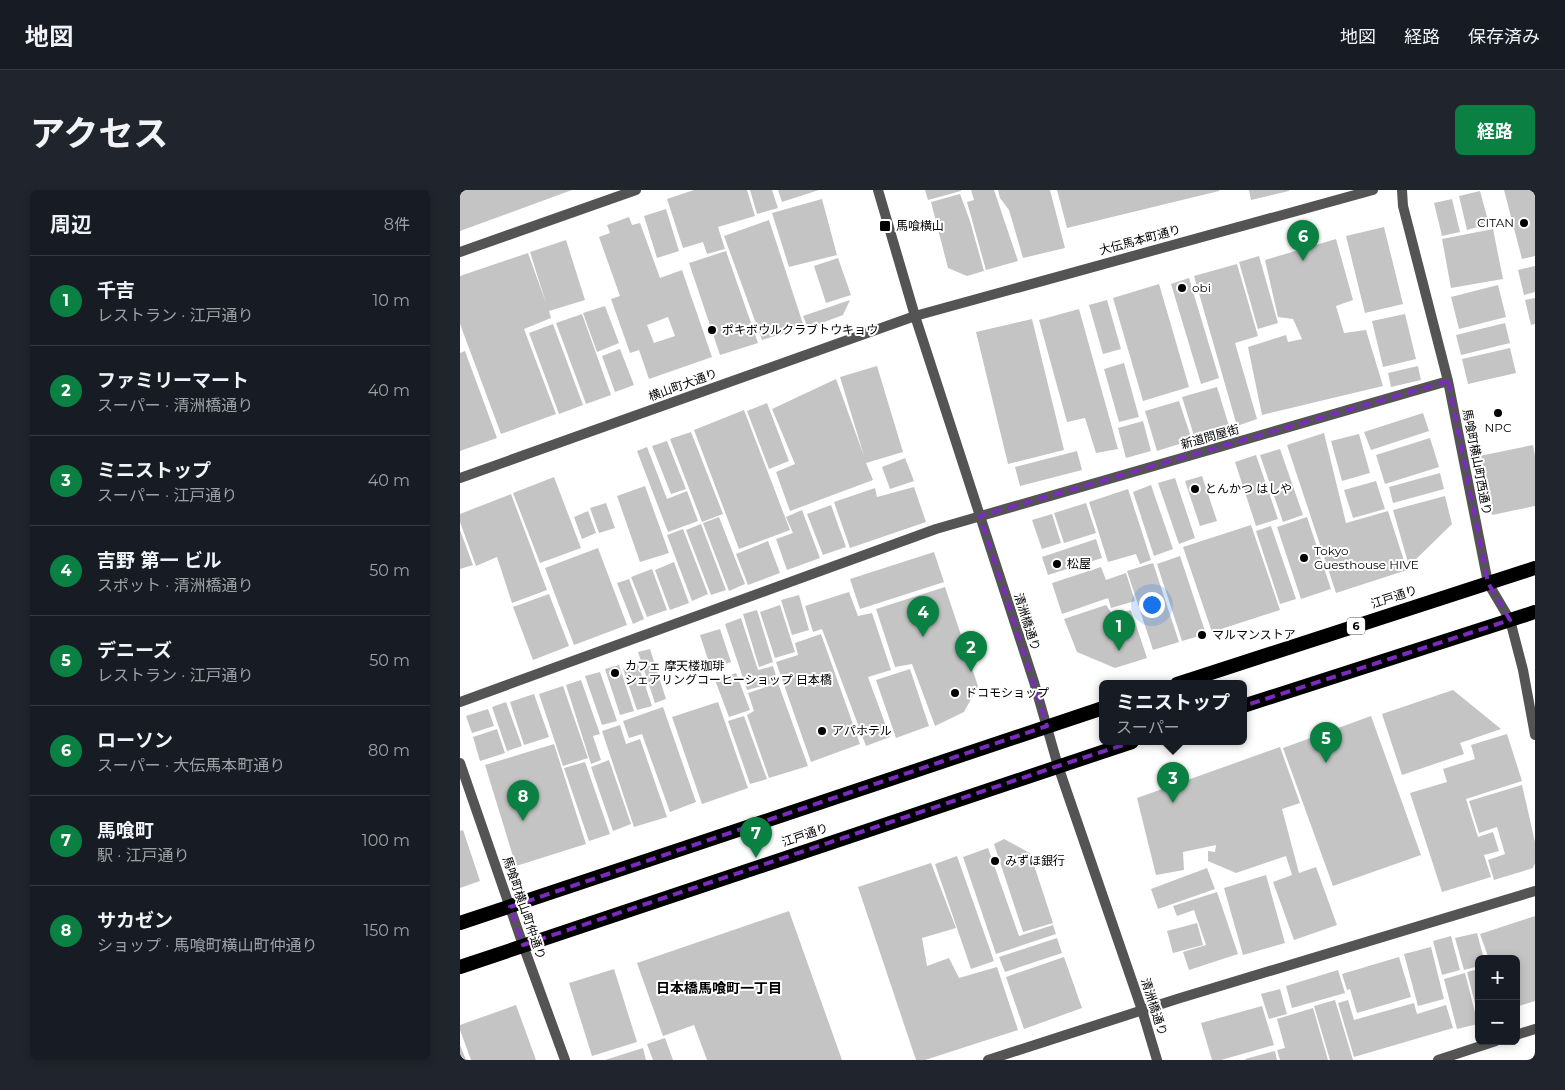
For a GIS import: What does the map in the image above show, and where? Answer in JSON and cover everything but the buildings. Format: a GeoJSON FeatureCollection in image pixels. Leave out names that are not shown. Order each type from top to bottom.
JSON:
{"type":"FeatureCollection","features":[{"type":"Feature","properties":{"kind":"highway","name":"江戸通り"},"geometry":{"type":"LineString","coordinates":[[1188,680],[1535,568]]}},
{"type":"Feature","properties":{"kind":"highway"},"geometry":{"type":"LineString","coordinates":[[1247,705],[1535,612]]}},
{"type":"Feature","properties":{"kind":"highway","name":"江戸通り"},"geometry":{"type":"LineString","coordinates":[[460,923],[1099,709]]}},
{"type":"Feature","properties":{"kind":"highway","name":"江戸通り"},"geometry":{"type":"LineString","coordinates":[[460,966],[1123,745]]}},
{"type":"Feature","properties":{"kind":"street"},"geometry":{"type":"LineString","coordinates":[[460,252],[636,190]]}},
{"type":"Feature","properties":{"kind":"street","name":"清洲橋通り"},"geometry":{"type":"LineString","coordinates":[[878,190],[915,316],[1047,726],[1058,766],[1142,1010],[1157,1060]]}},
{"type":"Feature","properties":{"kind":"street","name":"大伝馬本町通り"},"geometry":{"type":"LineString","coordinates":[[915,316],[1373,190]]}},
{"type":"Feature","properties":{"kind":"street","name":"馬喰町横山町西通り"},"geometry":{"type":"LineString","coordinates":[[1402,190],[1403,206],[1448,381],[1488,583],[1510,620],[1523,670],[1535,736]]}},
{"type":"Feature","properties":{"kind":"street","name":"横山町大通り"},"geometry":{"type":"LineString","coordinates":[[460,478],[915,316]]}},
{"type":"Feature","properties":{"kind":"street","name":"新道問屋街"},"geometry":{"type":"LineString","coordinates":[[460,702],[936,529],[1448,381]]}},
{"type":"Feature","properties":{"kind":"street","name":"馬喰町横山町仲通り"},"geometry":{"type":"LineString","coordinates":[[460,763],[565,1060]]}},
{"type":"Feature","properties":{"kind":"street"},"geometry":{"type":"LineString","coordinates":[[988,1060],[1142,1010],[1535,892]]}},
{"type":"Feature","properties":{"kind":"street"},"geometry":{"type":"LineString","coordinates":[[1520,1034],[1535,1028]]}},
{"type":"Feature","properties":{"kind":"street"},"geometry":{"type":"LineString","coordinates":[[1438,1060],[1484,1045]]}},
{"type":"Feature","properties":{"kind":"highlighted area"},"geometry":{"type":"Polygon","coordinates":[[[1448,381],[1488,583],[1510,620],[1058,766],[523,945],[510,907],[1047,726],[980,516],[1448,381]]]}},
{"type":"Feature","properties":{"kind":"place","name":"CITAN"},"geometry":{"type":"Point","coordinates":[1524,223]}},
{"type":"Feature","properties":{"kind":"place","name":"馬喰横山"},"geometry":{"type":"Point","coordinates":[885,226]}},
{"type":"Feature","properties":{"kind":"place","name":"ローソン"},"geometry":{"type":"Point","coordinates":[1303,261]}},
{"type":"Feature","properties":{"kind":"place","name":"obi"},"geometry":{"type":"Point","coordinates":[1182,288]}},
{"type":"Feature","properties":{"kind":"place","name":"ポキボウルクラブトウキョウ"},"geometry":{"type":"Point","coordinates":[712,330]}},
{"type":"Feature","properties":{"kind":"place","name":"NPC"},"geometry":{"type":"Point","coordinates":[1498,413]}},
{"type":"Feature","properties":{"kind":"place","name":"とんかつ はしや"},"geometry":{"type":"Point","coordinates":[1195,489]}},
{"type":"Feature","properties":{"kind":"place","name":"Tokyo Guesthouse HIVE"},"geometry":{"type":"Point","coordinates":[1304,558]}},
{"type":"Feature","properties":{"kind":"place","name":"松屋"},"geometry":{"type":"Point","coordinates":[1057,564]}},
{"type":"Feature","properties":{"kind":"place","name":"マルマンストア"},"geometry":{"type":"Point","coordinates":[1202,635]}},
{"type":"Feature","properties":{"kind":"place","name":"吉野 第一 ビル"},"geometry":{"type":"Point","coordinates":[923,637]}},
{"type":"Feature","properties":{"kind":"place","name":"千吉"},"geometry":{"type":"Point","coordinates":[1119,651]}},
{"type":"Feature","properties":{"kind":"place","name":"ファミリーマート"},"geometry":{"type":"Point","coordinates":[971,672]}},
{"type":"Feature","properties":{"kind":"place","name":"カフェ 摩天楼珈琲 シェアリングコーヒーショップ 日本橋"},"geometry":{"type":"Point","coordinates":[615,673]}},
{"type":"Feature","properties":{"kind":"place","name":"ドコモショップ"},"geometry":{"type":"Point","coordinates":[955,693]}},
{"type":"Feature","properties":{"kind":"place","name":"アパホテル"},"geometry":{"type":"Point","coordinates":[822,731]}},
{"type":"Feature","properties":{"kind":"place","name":"デニーズ"},"geometry":{"type":"Point","coordinates":[1326,763]}},
{"type":"Feature","properties":{"kind":"place","name":"ミニストップ"},"geometry":{"type":"Point","coordinates":[1173,803]}},
{"type":"Feature","properties":{"kind":"place","name":"サカゼン"},"geometry":{"type":"Point","coordinates":[523,821]}},
{"type":"Feature","properties":{"kind":"place","name":"馬喰町"},"geometry":{"type":"Point","coordinates":[756,858]}},
{"type":"Feature","properties":{"kind":"place","name":"みずほ銀行"},"geometry":{"type":"Point","coordinates":[995,861]}},
{"type":"Feature","properties":{"kind":"district","name":"日本橋馬喰町一丁目"},"geometry":{"type":"Point","coordinates":[719,988]}}]}
